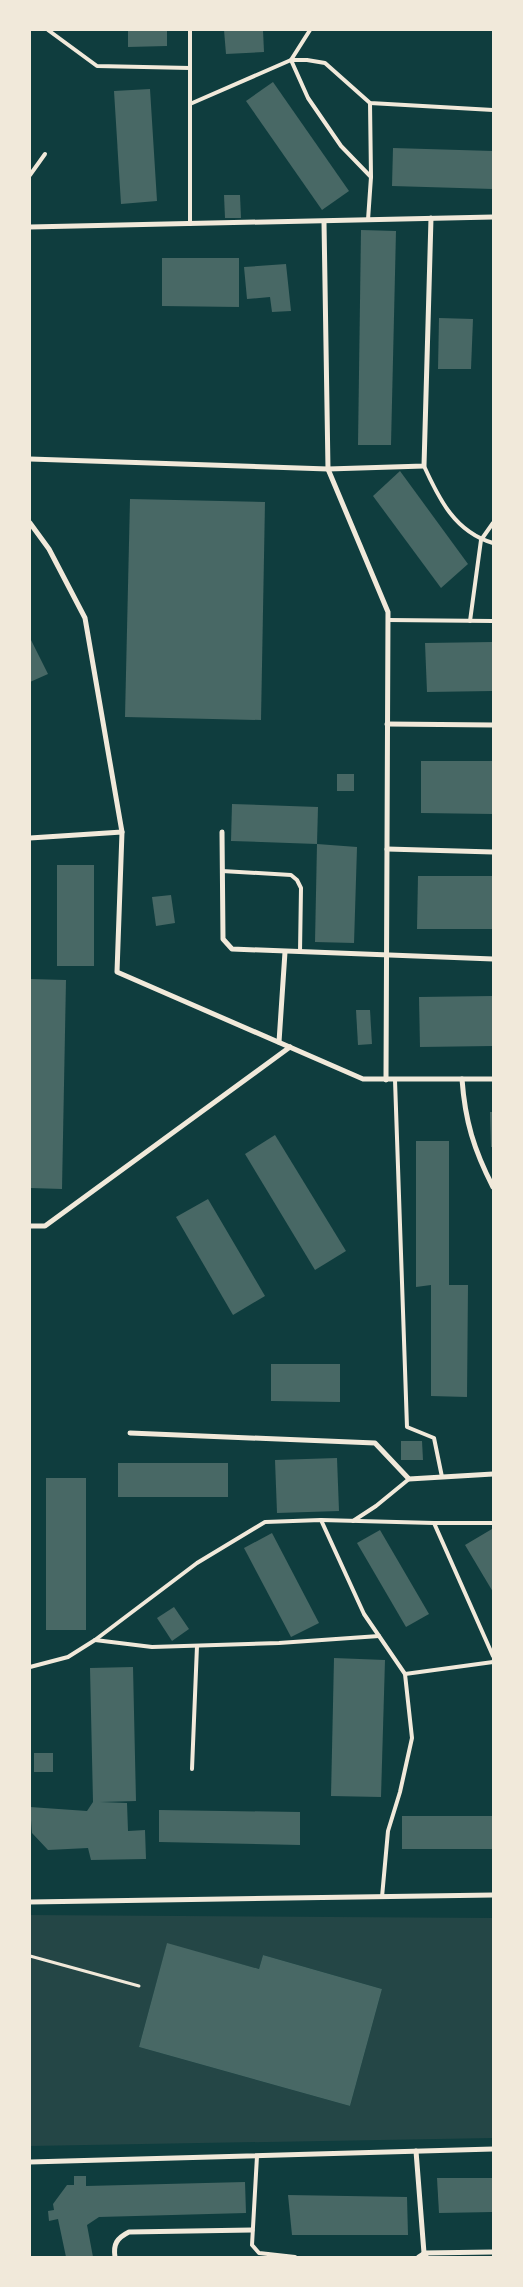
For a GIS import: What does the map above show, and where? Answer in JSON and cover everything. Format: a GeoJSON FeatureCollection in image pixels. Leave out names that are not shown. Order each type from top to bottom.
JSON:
{"type":"FeatureCollection","features":[{"type":"Feature","properties":{"kind":"street"},"geometry":{"type":"LineString","coordinates":[[30,227],[493,217]]}},
{"type":"Feature","properties":{"kind":"street"},"geometry":{"type":"LineString","coordinates":[[30,459],[328,469],[424,466],[431,218]]}},
{"type":"Feature","properties":{"kind":"street"},"geometry":{"type":"LineString","coordinates":[[324,222],[328,469],[388,612],[386,1080]]}},
{"type":"Feature","properties":{"kind":"street"},"geometry":{"type":"LineString","coordinates":[[30,523],[49,549],[85,618],[122,832],[117,972],[363,1080],[493,1079]]}},
{"type":"Feature","properties":{"kind":"street"},"geometry":{"type":"LineString","coordinates":[[387,724],[493,725]]}},
{"type":"Feature","properties":{"kind":"street"},"geometry":{"type":"LineString","coordinates":[[30,838],[122,832]]}},
{"type":"Feature","properties":{"kind":"street"},"geometry":{"type":"LineString","coordinates":[[222,832],[222,939],[226,946],[232,949],[493,959]]}},
{"type":"Feature","properties":{"kind":"street"},"geometry":{"type":"LineString","coordinates":[[387,849],[493,852]]}},
{"type":"Feature","properties":{"kind":"street"},"geometry":{"type":"LineString","coordinates":[[279,1042],[285,952]]}},
{"type":"Feature","properties":{"kind":"street"},"geometry":{"type":"LineString","coordinates":[[30,1226],[45,1226],[290,1047]]}},
{"type":"Feature","properties":{"kind":"street"},"geometry":{"type":"LineString","coordinates":[[462,1080],[464,1106],[477,1156],[493,1187]]}},
{"type":"Feature","properties":{"kind":"street"},"geometry":{"type":"LineString","coordinates":[[130,1433],[375,1444],[409,1479],[493,1474]]}},
{"type":"Feature","properties":{"kind":"street"},"geometry":{"type":"LineString","coordinates":[[30,1902],[493,1895]]}},
{"type":"Feature","properties":{"kind":"street"},"geometry":{"type":"LineString","coordinates":[[30,2162],[493,2149]]}},
{"type":"Feature","properties":{"kind":"street"},"geometry":{"type":"LineString","coordinates":[[416,2151],[425,2255],[493,2252]]}},
{"type":"Feature","properties":{"kind":"street"},"geometry":{"type":"LineString","coordinates":[[115,2257],[114,2247],[119,2238],[129,2232],[252,2230]]}},
{"type":"Feature","properties":{"kind":"lane"},"geometry":{"type":"LineString","coordinates":[[48,30],[97,66],[190,68]]}},
{"type":"Feature","properties":{"kind":"lane"},"geometry":{"type":"LineString","coordinates":[[190,30],[190,224]]}},
{"type":"Feature","properties":{"kind":"lane"},"geometry":{"type":"LineString","coordinates":[[291,60],[310,30]]}},
{"type":"Feature","properties":{"kind":"lane"},"geometry":{"type":"LineString","coordinates":[[190,104],[291,60],[307,60],[325,63],[370,103],[493,110]]}},
{"type":"Feature","properties":{"kind":"lane"},"geometry":{"type":"LineString","coordinates":[[291,60],[308,98],[341,146],[371,177]]}},
{"type":"Feature","properties":{"kind":"lane"},"geometry":{"type":"LineString","coordinates":[[368,220],[371,177],[370,103]]}},
{"type":"Feature","properties":{"kind":"lane"},"geometry":{"type":"LineString","coordinates":[[30,175],[45,154]]}},
{"type":"Feature","properties":{"kind":"lane"},"geometry":{"type":"LineString","coordinates":[[424,466],[437,495],[460,526],[481,540],[493,543]]}},
{"type":"Feature","properties":{"kind":"lane"},"geometry":{"type":"LineString","coordinates":[[470,621],[481,540],[493,523]]}},
{"type":"Feature","properties":{"kind":"lane"},"geometry":{"type":"LineString","coordinates":[[388,620],[493,621]]}},
{"type":"Feature","properties":{"kind":"lane"},"geometry":{"type":"LineString","coordinates":[[222,871],[291,875],[297,880],[301,888],[300,952]]}},
{"type":"Feature","properties":{"kind":"lane"},"geometry":{"type":"LineString","coordinates":[[395,1080],[407,1427],[434,1438],[442,1477]]}},
{"type":"Feature","properties":{"kind":"lane"},"geometry":{"type":"LineString","coordinates":[[353,1521],[376,1506],[409,1479]]}},
{"type":"Feature","properties":{"kind":"lane"},"geometry":{"type":"LineString","coordinates":[[321,1520],[364,1614],[405,1674],[412,1738],[400,1792],[388,1831],[382,1897]]}},
{"type":"Feature","properties":{"kind":"lane"},"geometry":{"type":"LineString","coordinates":[[30,1668],[68,1657],[95,1640],[197,1564],[265,1522],[321,1520],[493,1523]]}},
{"type":"Feature","properties":{"kind":"lane"},"geometry":{"type":"LineString","coordinates":[[434,1523],[493,1656]]}},
{"type":"Feature","properties":{"kind":"lane"},"geometry":{"type":"LineString","coordinates":[[95,1640],[152,1647],[380,1636]]}},
{"type":"Feature","properties":{"kind":"lane"},"geometry":{"type":"LineString","coordinates":[[192,1769],[197,1646]]}},
{"type":"Feature","properties":{"kind":"lane"},"geometry":{"type":"LineString","coordinates":[[405,1674],[493,1662]]}},
{"type":"Feature","properties":{"kind":"lane"},"geometry":{"type":"LineString","coordinates":[[257,2156],[252,2245],[259,2253],[295,2257]]}},
{"type":"Feature","properties":{"kind":"lane"},"geometry":{"type":"LineString","coordinates":[[418,2257],[425,2255]]}},
{"type":"Feature","properties":{"kind":"path"},"geometry":{"type":"LineString","coordinates":[[30,1956],[139,1986]]}},
{"type":"Feature","properties":{"kind":"shaded area"},"geometry":{"type":"Polygon","coordinates":[[[30,1915],[493,1918],[493,2138],[30,2146],[30,1915]],[[167,1944],[139,2047],[350,2106],[382,1989],[263,1955],[259,1969],[167,1944]]]}},
{"type":"Feature","properties":{"kind":"building"},"geometry":{"type":"Polygon","coordinates":[[[128,30],[167,30],[167,46],[128,47],[128,30]]]}},
{"type":"Feature","properties":{"kind":"building"},"geometry":{"type":"Polygon","coordinates":[[[224,30],[263,30],[264,52],[226,54],[224,30]]]}},
{"type":"Feature","properties":{"kind":"building"},"geometry":{"type":"Polygon","coordinates":[[[273,82],[349,191],[322,210],[246,101],[273,82]]]}},
{"type":"Feature","properties":{"kind":"building"},"geometry":{"type":"Polygon","coordinates":[[[150,89],[157,201],[121,204],[114,91],[150,89]]]}},
{"type":"Feature","properties":{"kind":"building"},"geometry":{"type":"Polygon","coordinates":[[[393,148],[493,151],[493,189],[392,186],[393,148]]]}},
{"type":"Feature","properties":{"kind":"building"},"geometry":{"type":"Polygon","coordinates":[[[224,195],[240,195],[241,218],[225,218],[224,195]]]}},
{"type":"Feature","properties":{"kind":"building"},"geometry":{"type":"Polygon","coordinates":[[[361,230],[396,231],[391,445],[358,445],[361,230]]]}},
{"type":"Feature","properties":{"kind":"building"},"geometry":{"type":"Polygon","coordinates":[[[162,258],[239,258],[239,307],[162,306],[162,258]]]}},
{"type":"Feature","properties":{"kind":"building"},"geometry":{"type":"Polygon","coordinates":[[[286,264],[291,311],[272,312],[270,297],[247,299],[244,267],[286,264]]]}},
{"type":"Feature","properties":{"kind":"building"},"geometry":{"type":"Polygon","coordinates":[[[439,318],[473,319],[471,369],[438,369],[439,318]]]}},
{"type":"Feature","properties":{"kind":"building"},"geometry":{"type":"Polygon","coordinates":[[[400,471],[468,564],[441,588],[373,496],[400,471]]]}},
{"type":"Feature","properties":{"kind":"building"},"geometry":{"type":"Polygon","coordinates":[[[130,499],[265,502],[261,720],[125,717],[130,499]]]}},
{"type":"Feature","properties":{"kind":"building"},"geometry":{"type":"Polygon","coordinates":[[[30,638],[48,674],[30,682],[30,638]]]}},
{"type":"Feature","properties":{"kind":"building"},"geometry":{"type":"Polygon","coordinates":[[[493,642],[493,691],[427,692],[425,643],[493,642]]]}},
{"type":"Feature","properties":{"kind":"building"},"geometry":{"type":"Polygon","coordinates":[[[421,761],[493,761],[493,814],[421,813],[421,761]]]}},
{"type":"Feature","properties":{"kind":"building"},"geometry":{"type":"Polygon","coordinates":[[[337,774],[354,774],[354,791],[337,791],[337,774]]]}},
{"type":"Feature","properties":{"kind":"building"},"geometry":{"type":"Polygon","coordinates":[[[232,804],[318,807],[317,844],[231,841],[232,804]]]}},
{"type":"Feature","properties":{"kind":"building"},"geometry":{"type":"Polygon","coordinates":[[[317,844],[357,847],[354,943],[315,942],[317,844]]]}},
{"type":"Feature","properties":{"kind":"building"},"geometry":{"type":"Polygon","coordinates":[[[57,865],[94,865],[94,966],[57,966],[57,865]]]}},
{"type":"Feature","properties":{"kind":"building"},"geometry":{"type":"Polygon","coordinates":[[[418,876],[493,876],[493,929],[417,929],[418,876]]]}},
{"type":"Feature","properties":{"kind":"building"},"geometry":{"type":"Polygon","coordinates":[[[171,895],[175,923],[156,926],[152,897],[171,895]]]}},
{"type":"Feature","properties":{"kind":"building"},"geometry":{"type":"Polygon","coordinates":[[[30,979],[66,980],[62,1189],[30,1188],[30,979]]]}},
{"type":"Feature","properties":{"kind":"building"},"geometry":{"type":"Polygon","coordinates":[[[493,996],[493,1046],[420,1047],[419,997],[493,996]]]}},
{"type":"Feature","properties":{"kind":"building"},"geometry":{"type":"Polygon","coordinates":[[[356,1010],[370,1010],[372,1044],[358,1045],[356,1010]]]}},
{"type":"Feature","properties":{"kind":"building"},"geometry":{"type":"Polygon","coordinates":[[[490,1112],[493,1112],[493,1147],[491,1147],[490,1112]]]}},
{"type":"Feature","properties":{"kind":"building"},"geometry":{"type":"Polygon","coordinates":[[[275,1135],[346,1251],[315,1270],[245,1154],[275,1135]]]}},
{"type":"Feature","properties":{"kind":"building"},"geometry":{"type":"Polygon","coordinates":[[[416,1141],[449,1141],[449,1285],[468,1285],[467,1397],[431,1396],[431,1285],[416,1287],[416,1141]]]}},
{"type":"Feature","properties":{"kind":"building"},"geometry":{"type":"Polygon","coordinates":[[[208,1199],[265,1296],[233,1315],[176,1217],[208,1199]]]}},
{"type":"Feature","properties":{"kind":"building"},"geometry":{"type":"Polygon","coordinates":[[[271,1364],[340,1364],[340,1402],[271,1401],[271,1364]]]}},
{"type":"Feature","properties":{"kind":"building"},"geometry":{"type":"Polygon","coordinates":[[[401,1441],[422,1441],[423,1460],[401,1460],[401,1441]]]}},
{"type":"Feature","properties":{"kind":"building"},"geometry":{"type":"Polygon","coordinates":[[[337,1458],[339,1511],[277,1513],[275,1460],[337,1458]]]}},
{"type":"Feature","properties":{"kind":"building"},"geometry":{"type":"Polygon","coordinates":[[[118,1463],[228,1463],[228,1497],[118,1497],[118,1463]]]}},
{"type":"Feature","properties":{"kind":"building"},"geometry":{"type":"Polygon","coordinates":[[[46,1478],[86,1478],[86,1630],[46,1630],[46,1478]]]}},
{"type":"Feature","properties":{"kind":"building"},"geometry":{"type":"Polygon","coordinates":[[[380,1530],[429,1614],[406,1627],[357,1543],[380,1530]]]}},
{"type":"Feature","properties":{"kind":"building"},"geometry":{"type":"Polygon","coordinates":[[[493,1530],[493,1592],[465,1545],[493,1530]]]}},
{"type":"Feature","properties":{"kind":"building"},"geometry":{"type":"Polygon","coordinates":[[[272,1533],[319,1623],[291,1637],[244,1548],[272,1533]]]}},
{"type":"Feature","properties":{"kind":"building"},"geometry":{"type":"Polygon","coordinates":[[[174,1607],[189,1629],[172,1641],[157,1618],[174,1607]]]}},
{"type":"Feature","properties":{"kind":"building"},"geometry":{"type":"Polygon","coordinates":[[[334,1658],[385,1660],[381,1797],[331,1796],[334,1658]]]}},
{"type":"Feature","properties":{"kind":"building"},"geometry":{"type":"Polygon","coordinates":[[[133,1667],[136,1801],[100,1802],[127,1803],[128,1831],[145,1830],[146,1859],[91,1860],[88,1848],[48,1850],[32,1833],[30,1807],[87,1811],[93,1802],[90,1668],[133,1667]]]}},
{"type":"Feature","properties":{"kind":"building"},"geometry":{"type":"Polygon","coordinates":[[[34,1753],[53,1753],[53,1772],[34,1772],[34,1753]]]}},
{"type":"Feature","properties":{"kind":"building"},"geometry":{"type":"Polygon","coordinates":[[[159,1810],[300,1812],[300,1845],[159,1842],[159,1810]]]}},
{"type":"Feature","properties":{"kind":"building"},"geometry":{"type":"Polygon","coordinates":[[[402,1816],[493,1816],[493,1849],[402,1849],[402,1816]]]}},
{"type":"Feature","properties":{"kind":"building"},"geometry":{"type":"Polygon","coordinates":[[[167,1943],[259,1969],[263,1955],[382,1989],[350,2106],[139,2047],[167,1943]]]}},
{"type":"Feature","properties":{"kind":"building"},"geometry":{"type":"Polygon","coordinates":[[[74,2176],[86,2176],[86,2186],[245,2182],[246,2213],[99,2217],[87,2225],[93,2257],[66,2257],[58,2219],[49,2221],[48,2211],[54,2210],[53,2204],[67,2185],[74,2185],[74,2176]]]}},
{"type":"Feature","properties":{"kind":"building"},"geometry":{"type":"Polygon","coordinates":[[[437,2178],[493,2178],[493,2212],[439,2213],[437,2178]]]}},
{"type":"Feature","properties":{"kind":"building"},"geometry":{"type":"Polygon","coordinates":[[[288,2195],[407,2197],[408,2235],[292,2235],[288,2195]]]}}]}
